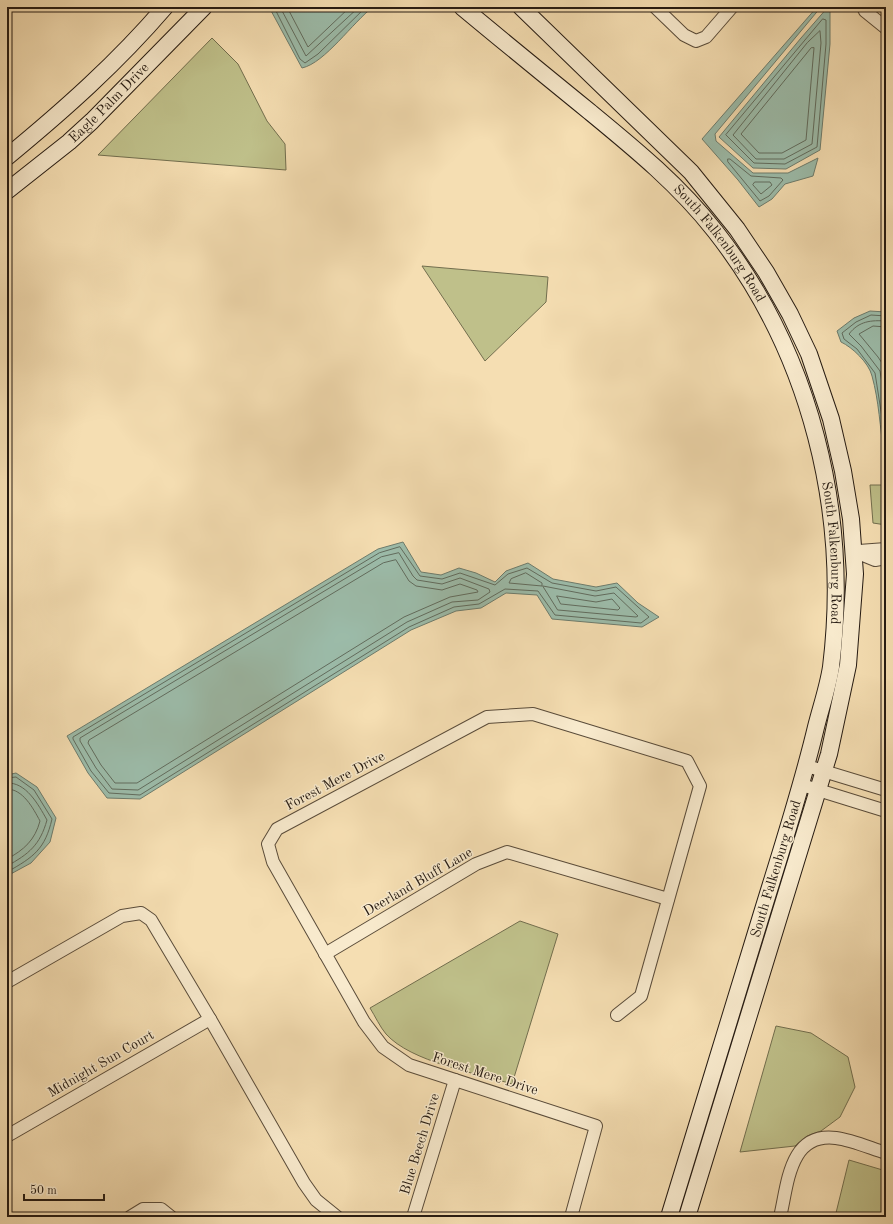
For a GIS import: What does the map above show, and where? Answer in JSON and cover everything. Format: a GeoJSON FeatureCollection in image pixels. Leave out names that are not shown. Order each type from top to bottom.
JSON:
{"type":"FeatureCollection","features":[{"type":"Feature","properties":{"kind":"street","name":"Eagle Palm Drive"},"geometry":{"type":"LineString","coordinates":[[7,157],[72,103],[141,35],[165,7]]}},
{"type":"Feature","properties":{"kind":"street","name":"Eagle Palm Drive"},"geometry":{"type":"LineString","coordinates":[[7,191],[69,142],[92,121],[204,7]]}},
{"type":"Feature","properties":{"kind":"street","name":"South Falkenburg Road"},"geometry":{"type":"LineString","coordinates":[[462,7],[656,167],[690,201],[716,231],[750,280],[791,361],[814,425],[826,475],[832,520],[836,584],[830,668],[802,785],[669,1217]]}},
{"type":"Feature","properties":{"kind":"street","name":"South Falkenburg Road"},"geometry":{"type":"LineString","coordinates":[[521,7],[691,172],[737,229],[766,272],[790,314],[808,354],[831,419],[843,471],[855,574],[848,665],[824,771],[687,1217]]}},
{"type":"Feature","properties":{"kind":"street"},"geometry":{"type":"LineString","coordinates":[[654,7],[684,35],[696,41],[706,37],[732,7]]}},
{"type":"Feature","properties":{"kind":"street"},"geometry":{"type":"LineString","coordinates":[[863,7],[865,12],[886,28]]}},
{"type":"Feature","properties":{"kind":"street"},"geometry":{"type":"LineString","coordinates":[[826,475],[833,491],[839,538],[845,547],[875,560],[886,558]]}},
{"type":"Feature","properties":{"kind":"street"},"geometry":{"type":"LineString","coordinates":[[853,551],[886,549]]}},
{"type":"Feature","properties":{"kind":"street","name":"Forest Mere Drive"},"geometry":{"type":"LineString","coordinates":[[571,1217],[596,1126],[409,1065],[383,1047],[364,1022],[325,954],[273,862],[268,844],[277,829],[487,716],[533,714],[687,761],[700,786],[641,996],[617,1015]]}},
{"type":"Feature","properties":{"kind":"street"},"geometry":{"type":"LineString","coordinates":[[807,766],[886,790]]}},
{"type":"Feature","properties":{"kind":"street"},"geometry":{"type":"LineString","coordinates":[[802,785],[886,811]]}},
{"type":"Feature","properties":{"kind":"street","name":"Deerland Bluff Lane"},"geometry":{"type":"LineString","coordinates":[[325,954],[476,864],[507,852],[668,899]]}},
{"type":"Feature","properties":{"kind":"street"},"geometry":{"type":"LineString","coordinates":[[7,982],[122,916],[141,913],[151,920],[210,1019],[304,1183],[316,1200],[337,1217]]}},
{"type":"Feature","properties":{"kind":"street","name":"Midnight Sun Court"},"geometry":{"type":"LineString","coordinates":[[7,1136],[210,1019]]}},
{"type":"Feature","properties":{"kind":"street","name":"Blue Beech Drive"},"geometry":{"type":"LineString","coordinates":[[413,1217],[455,1080]]}},
{"type":"Feature","properties":{"kind":"street"},"geometry":{"type":"LineString","coordinates":[[780,1217],[793,1162],[799,1151],[810,1141],[822,1137],[837,1138],[886,1153]]}},
{"type":"Feature","properties":{"kind":"street"},"geometry":{"type":"LineString","coordinates":[[130,1217],[143,1209],[161,1209],[171,1217]]}},
{"type":"Feature","properties":{"kind":"green space"},"geometry":{"type":"Polygon","coordinates":[[[212,38],[238,64],[267,121],[285,144],[286,170],[98,155],[212,38]]]}},
{"type":"Feature","properties":{"kind":"green space"},"geometry":{"type":"Polygon","coordinates":[[[422,266],[548,277],[546,302],[485,361],[422,266]]]}},
{"type":"Feature","properties":{"kind":"green space"},"geometry":{"type":"Polygon","coordinates":[[[870,485],[886,485],[886,525],[873,523],[870,485]]]}},
{"type":"Feature","properties":{"kind":"green space"},"geometry":{"type":"Polygon","coordinates":[[[520,921],[558,934],[512,1084],[463,1071],[427,1059],[397,1044],[386,1034],[370,1008],[520,921]]]}},
{"type":"Feature","properties":{"kind":"green space"},"geometry":{"type":"Polygon","coordinates":[[[776,1026],[811,1033],[848,1057],[855,1087],[840,1117],[821,1131],[807,1136],[795,1146],[740,1152],[776,1026]]]}},
{"type":"Feature","properties":{"kind":"green space"},"geometry":{"type":"Polygon","coordinates":[[[849,1160],[886,1171],[886,1200],[881,1217],[835,1217],[849,1160]]]}},
{"type":"Feature","properties":{"kind":"water"},"geometry":{"type":"Polygon","coordinates":[[[269,7],[373,7],[320,58],[311,65],[302,68],[269,7]]]}},
{"type":"Feature","properties":{"kind":"water"},"geometry":{"type":"Polygon","coordinates":[[[817,7],[821,7],[715,134],[716,141],[753,173],[788,173],[818,158],[813,176],[785,184],[772,199],[759,207],[738,180],[702,139],[817,7]]]}},
{"type":"Feature","properties":{"kind":"water"},"geometry":{"type":"Polygon","coordinates":[[[828,7],[830,7],[830,44],[820,150],[786,169],[753,168],[719,137],[828,7]]]}},
{"type":"Feature","properties":{"kind":"water"},"geometry":{"type":"Polygon","coordinates":[[[870,311],[886,312],[886,457],[884,454],[872,376],[860,356],[841,342],[837,331],[854,318],[870,311]]]}},
{"type":"Feature","properties":{"kind":"water"},"geometry":{"type":"Polygon","coordinates":[[[403,542],[421,572],[441,575],[459,568],[476,573],[495,582],[506,571],[528,563],[553,579],[596,587],[617,583],[638,603],[659,617],[642,627],[552,619],[537,595],[506,593],[481,608],[456,611],[411,630],[140,799],[107,798],[88,773],[67,736],[378,549],[403,542]]]}},
{"type":"Feature","properties":{"kind":"water"},"geometry":{"type":"Polygon","coordinates":[[[16,773],[37,787],[56,818],[50,842],[31,863],[7,876],[7,775],[16,773]]]}}]}
